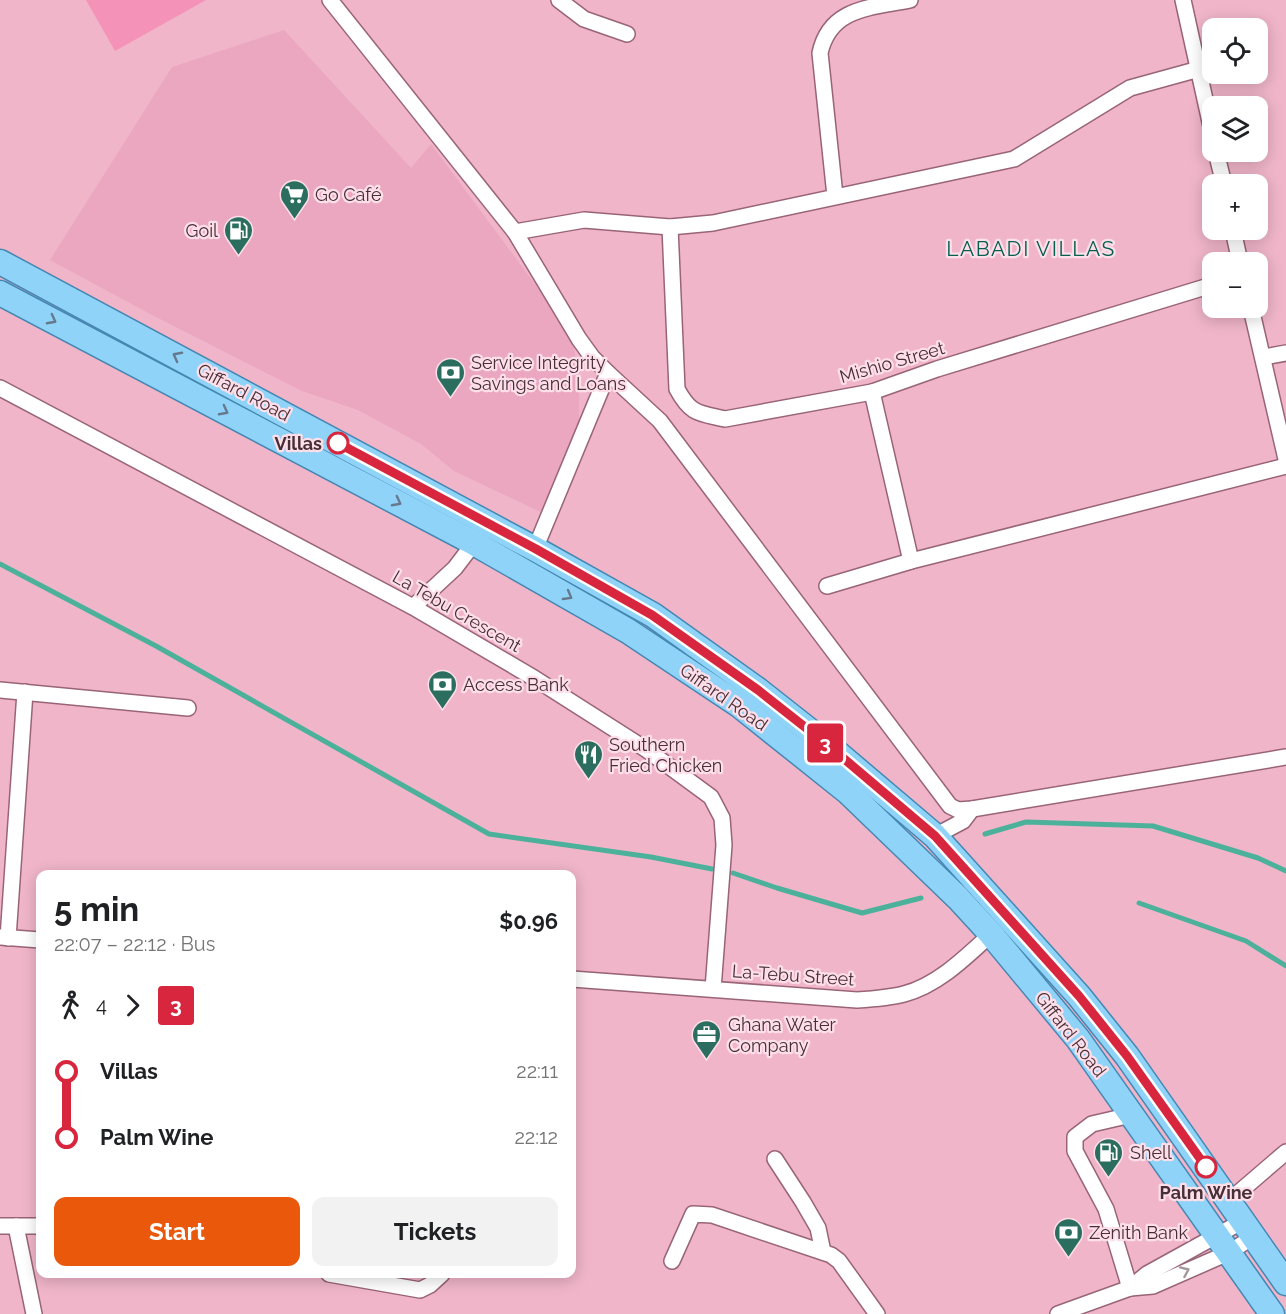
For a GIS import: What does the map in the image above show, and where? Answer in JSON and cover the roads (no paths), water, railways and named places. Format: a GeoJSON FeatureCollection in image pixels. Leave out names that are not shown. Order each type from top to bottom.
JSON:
{"type":"FeatureCollection","features":[{"type":"Feature","properties":{"kind":"main road","name":"Giffard Road"},"geometry":{"type":"LineString","coordinates":[[0,262],[536,549],[652,615],[758,690],[829,746],[935,836],[1079,996],[1127,1056],[1286,1283]]}},
{"type":"Feature","properties":{"kind":"main road","name":"Giffard Road"},"geometry":{"type":"LineString","coordinates":[[0,293],[474,543],[628,631],[739,705],[848,792],[992,934],[1078,1039],[1272,1314]]}},
{"type":"Feature","properties":{"kind":"street"},"geometry":{"type":"LineString","coordinates":[[330,0],[515,232],[592,357],[660,420],[950,806],[958,810],[972,809],[1281,758],[1286,771]]}},
{"type":"Feature","properties":{"kind":"street"},"geometry":{"type":"LineString","coordinates":[[559,0],[584,19],[627,34]]}},
{"type":"Feature","properties":{"kind":"street"},"geometry":{"type":"LineString","coordinates":[[835,196],[820,52],[823,38],[831,26],[848,13],[910,0]]}},
{"type":"Feature","properties":{"kind":"street"},"geometry":{"type":"LineString","coordinates":[[1183,0],[1205,96]]}},
{"type":"Feature","properties":{"kind":"street"},"geometry":{"type":"LineString","coordinates":[[515,232],[584,220],[670,227],[713,222],[1014,159],[1130,88],[1199,69]]}},
{"type":"Feature","properties":{"kind":"street","name":"Mishio Street"},"geometry":{"type":"LineString","coordinates":[[670,227],[677,389],[686,406],[702,414],[725,419],[872,392],[937,369],[1202,288]]}},
{"type":"Feature","properties":{"kind":"street"},"geometry":{"type":"LineString","coordinates":[[1254,318],[1286,459]]}},
{"type":"Feature","properties":{"kind":"street"},"geometry":{"type":"LineString","coordinates":[[1264,357],[1286,353]]}},
{"type":"Feature","properties":{"kind":"street"},"geometry":{"type":"LineString","coordinates":[[536,549],[608,373]]}},
{"type":"Feature","properties":{"kind":"street","name":"La Tebu Crescent"},"geometry":{"type":"LineString","coordinates":[[0,388],[413,607],[534,678],[647,750],[711,797],[722,818],[724,845],[713,989]]}},
{"type":"Feature","properties":{"kind":"street"},"geometry":{"type":"LineString","coordinates":[[872,392],[911,561]]}},
{"type":"Feature","properties":{"kind":"street"},"geometry":{"type":"LineString","coordinates":[[827,586],[911,561],[1286,465]]}},
{"type":"Feature","properties":{"kind":"street"},"geometry":{"type":"LineString","coordinates":[[413,607],[455,568],[474,543]]}},
{"type":"Feature","properties":{"kind":"street"},"geometry":{"type":"LineString","coordinates":[[0,690],[188,708]]}},
{"type":"Feature","properties":{"kind":"street"},"geometry":{"type":"LineString","coordinates":[[26,692],[4,938],[36,940]]}},
{"type":"Feature","properties":{"kind":"street"},"geometry":{"type":"LineString","coordinates":[[935,836],[963,821],[972,809]]}},
{"type":"Feature","properties":{"kind":"street","name":"La-Tebu Street"},"geometry":{"type":"LineString","coordinates":[[576,979],[858,1000],[905,994],[943,975],[992,934]]}},
{"type":"Feature","properties":{"kind":"street"},"geometry":{"type":"LineString","coordinates":[[1130,1288],[1106,1209],[1075,1151],[1075,1137],[1092,1124],[1131,1115]]}},
{"type":"Feature","properties":{"kind":"street"},"geometry":{"type":"LineString","coordinates":[[1230,1200],[1286,1152]]}},
{"type":"Feature","properties":{"kind":"street"},"geometry":{"type":"LineString","coordinates":[[775,1160],[818,1228],[823,1252]]}},
{"type":"Feature","properties":{"kind":"street"},"geometry":{"type":"LineString","coordinates":[[672,1261],[693,1214],[712,1215],[823,1252],[839,1261],[877,1314]]}},
{"type":"Feature","properties":{"kind":"street"},"geometry":{"type":"LineString","coordinates":[[0,1226],[36,1226]]}},
{"type":"Feature","properties":{"kind":"street"},"geometry":{"type":"LineString","coordinates":[[16,1226],[34,1314]]}},
{"type":"Feature","properties":{"kind":"street"},"geometry":{"type":"LineString","coordinates":[[1058,1314],[1130,1288],[1147,1274],[1222,1245],[1248,1229]]}},
{"type":"Feature","properties":{"kind":"street"},"geometry":{"type":"LineString","coordinates":[[351,1278],[420,1290],[438,1278]]}},
{"type":"Feature","properties":{"kind":"waterway"},"geometry":{"type":"LineString","coordinates":[[0,564],[156,646],[489,834],[651,857],[712,869]]}},
{"type":"Feature","properties":{"kind":"waterway"},"geometry":{"type":"LineString","coordinates":[[985,834],[1026,822],[1153,826],[1258,858],[1286,871]]}},
{"type":"Feature","properties":{"kind":"waterway"},"geometry":{"type":"LineString","coordinates":[[733,873],[862,913],[921,898]]}},
{"type":"Feature","properties":{"kind":"waterway"},"geometry":{"type":"LineString","coordinates":[[1139,903],[1246,941],[1286,966]]}},
{"type":"Feature","properties":{"kind":"place","name":"Go Café"},"geometry":{"type":"Point","coordinates":[294,220]}},
{"type":"Feature","properties":{"kind":"place","name":"Goil"},"geometry":{"type":"Point","coordinates":[239,256]}},
{"type":"Feature","properties":{"kind":"place","name":"Service Integrity Savings and Loans"},"geometry":{"type":"Point","coordinates":[450,398]}},
{"type":"Feature","properties":{"kind":"place","name":"Villas"},"geometry":{"type":"Point","coordinates":[338,443]}},
{"type":"Feature","properties":{"kind":"place","name":"Access Bank"},"geometry":{"type":"Point","coordinates":[442,710]}},
{"type":"Feature","properties":{"kind":"place","name":"Southern Fried Chicken"},"geometry":{"type":"Point","coordinates":[588,780]}},
{"type":"Feature","properties":{"kind":"place","name":"Ghana Water Company"},"geometry":{"type":"Point","coordinates":[707,1060]}},
{"type":"Feature","properties":{"kind":"place","name":"Palm Wine"},"geometry":{"type":"Point","coordinates":[1206,1167]}},
{"type":"Feature","properties":{"kind":"place","name":"Shell"},"geometry":{"type":"Point","coordinates":[1109,1178]}},
{"type":"Feature","properties":{"kind":"place","name":"Zenith Bank"},"geometry":{"type":"Point","coordinates":[1068,1258]}},
{"type":"Feature","properties":{"kind":"district","name":"LABADI VILLAS"},"geometry":{"type":"Point","coordinates":[1031,248]}}]}
